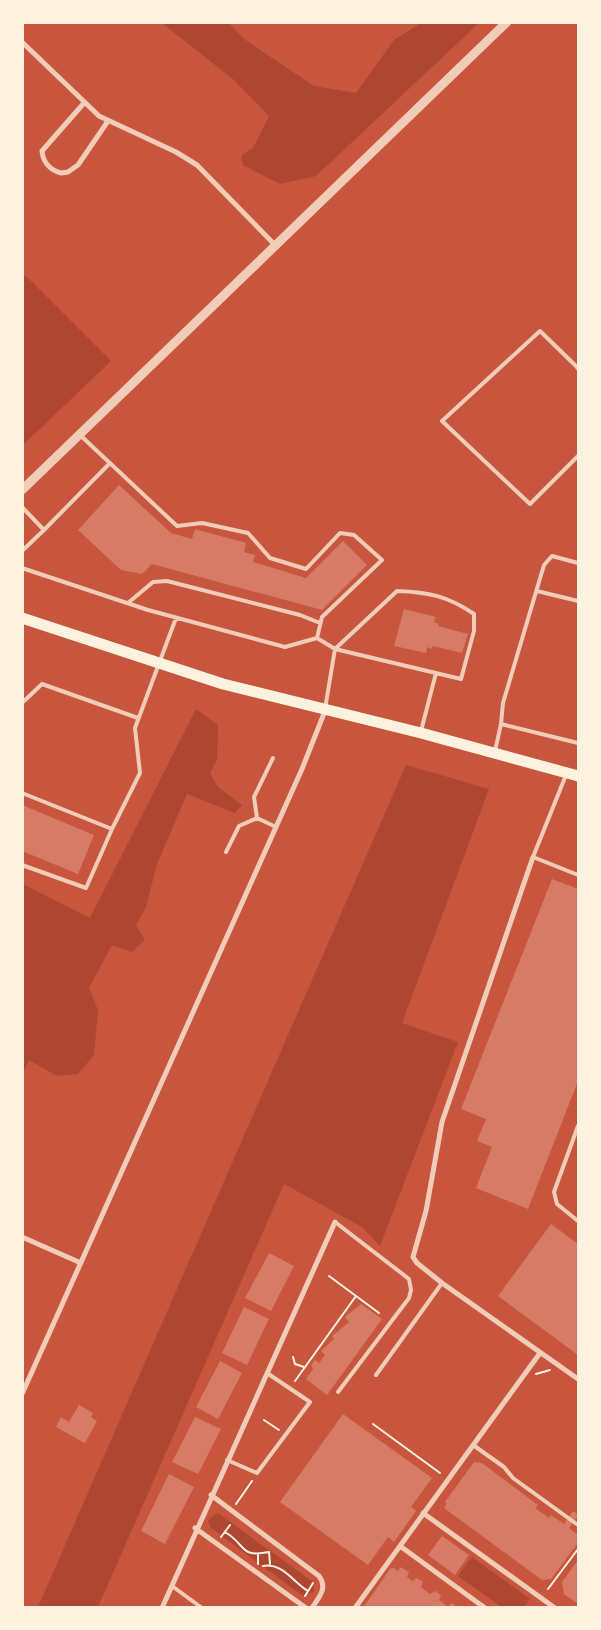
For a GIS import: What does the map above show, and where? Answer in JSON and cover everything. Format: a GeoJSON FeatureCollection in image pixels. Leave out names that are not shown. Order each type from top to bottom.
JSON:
{"type":"FeatureCollection","features":[{"type":"Feature","properties":{"kind":"main road"},"geometry":{"type":"LineString","coordinates":[[23,621],[223,684],[325,711],[421,733],[578,776]]}},
{"type":"Feature","properties":{"kind":"street"},"geometry":{"type":"LineString","coordinates":[[22,490],[507,22]]}},
{"type":"Feature","properties":{"kind":"street"},"geometry":{"type":"LineString","coordinates":[[22,42],[84,103],[108,121],[176,152],[197,165],[275,245]]}},
{"type":"Feature","properties":{"kind":"street"},"geometry":{"type":"LineString","coordinates":[[84,103],[42,151],[51,168],[61,174],[73,170],[108,121]]}},
{"type":"Feature","properties":{"kind":"street"},"geometry":{"type":"LineString","coordinates":[[22,1394],[276,827],[325,711]]}},
{"type":"Feature","properties":{"kind":"street"},"geometry":{"type":"LineString","coordinates":[[533,857],[442,1122],[426,1211],[412,1253],[417,1263],[442,1283],[578,1380]]}},
{"type":"Feature","properties":{"kind":"street"},"geometry":{"type":"LineString","coordinates":[[162,1608],[195,1528],[335,1222]]}},
{"type":"Feature","properties":{"kind":"street"},"geometry":{"type":"LineString","coordinates":[[22,1237],[81,1263]]}},
{"type":"Feature","properties":{"kind":"street"},"geometry":{"type":"LineString","coordinates":[[355,1608],[540,1352]]}},
{"type":"Feature","properties":{"kind":"street"},"geometry":{"type":"LineString","coordinates":[[211,1495],[316,1572],[321,1578],[324,1587],[312,1608]]}},
{"type":"Feature","properties":{"kind":"street"},"geometry":{"type":"LineString","coordinates":[[423,1513],[555,1608]]}},
{"type":"Feature","properties":{"kind":"street"},"geometry":{"type":"LineString","coordinates":[[195,1528],[306,1608]]}},
{"type":"Feature","properties":{"kind":"street"},"geometry":{"type":"LineString","coordinates":[[400,1546],[485,1608]]}},
{"type":"Feature","properties":{"kind":"lane"},"geometry":{"type":"LineString","coordinates":[[578,368],[540,331],[442,421],[530,504],[578,456]]}},
{"type":"Feature","properties":{"kind":"lane"},"geometry":{"type":"LineString","coordinates":[[80,435],[177,526],[202,524],[248,533],[270,558],[306,569],[340,533],[354,535],[382,560],[322,617],[317,638]]}},
{"type":"Feature","properties":{"kind":"lane"},"geometry":{"type":"LineString","coordinates":[[22,551],[110,463]]}},
{"type":"Feature","properties":{"kind":"lane"},"geometry":{"type":"LineString","coordinates":[[22,507],[44,530]]}},
{"type":"Feature","properties":{"kind":"lane"},"geometry":{"type":"LineString","coordinates":[[494,754],[501,724],[503,703],[544,565],[552,556],[578,563]]}},
{"type":"Feature","properties":{"kind":"lane"},"geometry":{"type":"LineString","coordinates":[[22,568],[176,618],[285,647],[317,638],[335,649],[461,679],[474,631],[474,614],[458,603],[428,592],[397,591],[335,649],[325,711]]}},
{"type":"Feature","properties":{"kind":"lane"},"geometry":{"type":"LineString","coordinates":[[128,603],[153,582],[167,581],[300,615],[320,623]]}},
{"type":"Feature","properties":{"kind":"lane"},"geometry":{"type":"LineString","coordinates":[[537,591],[578,601]]}},
{"type":"Feature","properties":{"kind":"lane"},"geometry":{"type":"LineString","coordinates":[[22,865],[86,888],[140,772],[135,728],[176,618]]}},
{"type":"Feature","properties":{"kind":"lane"},"geometry":{"type":"LineString","coordinates":[[421,733],[436,673]]}},
{"type":"Feature","properties":{"kind":"lane"},"geometry":{"type":"LineString","coordinates":[[22,703],[42,684],[138,718]]}},
{"type":"Feature","properties":{"kind":"lane"},"geometry":{"type":"LineString","coordinates":[[501,724],[578,743]]}},
{"type":"Feature","properties":{"kind":"lane"},"geometry":{"type":"LineString","coordinates":[[257,818],[254,797],[273,758]]}},
{"type":"Feature","properties":{"kind":"lane"},"geometry":{"type":"LineString","coordinates":[[567,772],[533,857],[578,875]]}},
{"type":"Feature","properties":{"kind":"lane"},"geometry":{"type":"LineString","coordinates":[[22,792],[112,829]]}},
{"type":"Feature","properties":{"kind":"lane"},"geometry":{"type":"LineString","coordinates":[[226,852],[239,826],[257,818],[276,827]]}},
{"type":"Feature","properties":{"kind":"lane"},"geometry":{"type":"LineString","coordinates":[[578,1126],[554,1192],[559,1206],[578,1221]]}},
{"type":"Feature","properties":{"kind":"lane"},"geometry":{"type":"LineString","coordinates":[[335,1222],[409,1279],[411,1290],[409,1298],[338,1392]]}},
{"type":"Feature","properties":{"kind":"lane"},"geometry":{"type":"LineString","coordinates":[[376,1375],[442,1283]]}},
{"type":"Feature","properties":{"kind":"lane"},"geometry":{"type":"LineString","coordinates":[[227,1460],[257,1473],[310,1402],[267,1373]]}},
{"type":"Feature","properties":{"kind":"lane"},"geometry":{"type":"LineString","coordinates":[[473,1445],[504,1467],[513,1478],[578,1525]]}},
{"type":"Feature","properties":{"kind":"lane"},"geometry":{"type":"LineString","coordinates":[[172,1586],[202,1608]]}},
{"type":"Feature","properties":{"kind":"path"},"geometry":{"type":"LineString","coordinates":[[329,1276],[379,1313]]}},
{"type":"Feature","properties":{"kind":"path"},"geometry":{"type":"LineString","coordinates":[[294,1383],[356,1296]]}},
{"type":"Feature","properties":{"kind":"path"},"geometry":{"type":"LineString","coordinates":[[292,1357],[295,1364],[306,1367]]}},
{"type":"Feature","properties":{"kind":"path"},"geometry":{"type":"LineString","coordinates":[[533,1376],[539,1371],[551,1370]]}},
{"type":"Feature","properties":{"kind":"path"},"geometry":{"type":"LineString","coordinates":[[264,1420],[286,1434]]}},
{"type":"Feature","properties":{"kind":"path"},"geometry":{"type":"LineString","coordinates":[[373,1424],[440,1473]]}},
{"type":"Feature","properties":{"kind":"path"},"geometry":{"type":"LineString","coordinates":[[235,1506],[252,1481]]}},
{"type":"Feature","properties":{"kind":"path"},"geometry":{"type":"LineString","coordinates":[[220,1538],[230,1525]]}},
{"type":"Feature","properties":{"kind":"path"},"geometry":{"type":"LineString","coordinates":[[225,1532],[234,1538],[243,1550],[254,1555],[269,1552],[270,1564]]}},
{"type":"Feature","properties":{"kind":"path"},"geometry":{"type":"LineString","coordinates":[[548,1589],[578,1549]]}},
{"type":"Feature","properties":{"kind":"path"},"geometry":{"type":"LineString","coordinates":[[258,1554],[258,1566],[270,1564],[280,1568],[294,1582],[308,1592]]}},
{"type":"Feature","properties":{"kind":"path"},"geometry":{"type":"LineString","coordinates":[[302,1600],[313,1583]]}},
{"type":"Feature","properties":{"kind":"shaded area"},"geometry":{"type":"Polygon","coordinates":[[[162,23],[229,23],[244,39],[314,86],[356,93],[394,40],[421,23],[479,23],[316,176],[280,184],[243,165],[241,156],[253,148],[269,116],[234,80],[162,23]]]}},
{"type":"Feature","properties":{"kind":"shaded area"},"geometry":{"type":"Polygon","coordinates":[[[25,275],[111,361],[23,445],[22,278],[25,275]]]}},
{"type":"Feature","properties":{"kind":"shaded area"},"geometry":{"type":"Polygon","coordinates":[[[196,709],[218,725],[217,760],[210,773],[218,787],[242,805],[235,813],[187,794],[157,864],[146,907],[136,925],[145,940],[132,952],[112,945],[89,988],[98,1010],[94,1055],[78,1074],[57,1076],[29,1060],[23,1073],[23,884],[90,918],[196,709]]]}},
{"type":"Feature","properties":{"kind":"shaded area"},"geometry":{"type":"Polygon","coordinates":[[[406,765],[489,789],[402,1023],[458,1042],[380,1246],[362,1227],[284,1184],[98,1607],[38,1607],[406,765]]]}},
{"type":"Feature","properties":{"kind":"shaded area"},"geometry":{"type":"Polygon","coordinates":[[[218,1513],[313,1582],[314,1592],[303,1596],[211,1528],[208,1522],[210,1518],[218,1513]]]}},
{"type":"Feature","properties":{"kind":"shaded area"},"geometry":{"type":"Polygon","coordinates":[[[472,1557],[530,1599],[524,1607],[502,1607],[458,1576],[472,1557]]]}},
{"type":"Feature","properties":{"kind":"building"},"geometry":{"type":"Polygon","coordinates":[[[119,485],[171,533],[192,539],[195,529],[246,543],[244,552],[255,555],[253,562],[306,578],[343,541],[367,565],[322,610],[152,564],[142,574],[121,570],[78,530],[119,485]]]}},
{"type":"Feature","properties":{"kind":"building"},"geometry":{"type":"Polygon","coordinates":[[[404,609],[436,617],[434,622],[439,624],[438,626],[468,634],[462,653],[433,646],[431,649],[427,647],[426,653],[394,646],[404,609]]]}},
{"type":"Feature","properties":{"kind":"building"},"geometry":{"type":"Polygon","coordinates":[[[22,805],[94,835],[78,874],[22,851],[22,805]]]}},
{"type":"Feature","properties":{"kind":"building"},"geometry":{"type":"Polygon","coordinates":[[[552,879],[578,889],[578,1081],[528,1209],[476,1188],[492,1147],[477,1141],[486,1119],[461,1109],[552,879]]]}},
{"type":"Feature","properties":{"kind":"building"},"geometry":{"type":"Polygon","coordinates":[[[551,1224],[578,1244],[578,1355],[498,1296],[551,1224]]]}},
{"type":"Feature","properties":{"kind":"building"},"geometry":{"type":"Polygon","coordinates":[[[269,1253],[294,1266],[271,1311],[245,1298],[269,1253]]]}},
{"type":"Feature","properties":{"kind":"building"},"geometry":{"type":"Polygon","coordinates":[[[361,1304],[382,1319],[327,1395],[306,1379],[313,1369],[311,1365],[315,1360],[319,1363],[325,1355],[321,1351],[334,1339],[332,1336],[349,1322],[345,1317],[361,1304]]]}},
{"type":"Feature","properties":{"kind":"building"},"geometry":{"type":"Polygon","coordinates":[[[244,1307],[269,1319],[247,1365],[222,1353],[244,1307]]]}},
{"type":"Feature","properties":{"kind":"building"},"geometry":{"type":"Polygon","coordinates":[[[220,1361],[242,1373],[218,1419],[196,1407],[220,1361]]]}},
{"type":"Feature","properties":{"kind":"building"},"geometry":{"type":"Polygon","coordinates":[[[79,1405],[93,1413],[91,1417],[97,1421],[85,1443],[56,1427],[61,1417],[69,1422],[79,1405]]]}},
{"type":"Feature","properties":{"kind":"building"},"geometry":{"type":"Polygon","coordinates":[[[343,1414],[432,1478],[411,1507],[416,1511],[394,1542],[388,1537],[368,1565],[280,1502],[343,1414]]]}},
{"type":"Feature","properties":{"kind":"building"},"geometry":{"type":"Polygon","coordinates":[[[195,1417],[221,1429],[198,1474],[172,1462],[195,1417]]]}},
{"type":"Feature","properties":{"kind":"building"},"geometry":{"type":"Polygon","coordinates":[[[474,1462],[482,1463],[538,1505],[535,1508],[549,1518],[551,1515],[564,1524],[573,1511],[578,1515],[569,1528],[578,1535],[578,1543],[551,1579],[542,1580],[444,1508],[447,1503],[445,1502],[474,1462]]]}},
{"type":"Feature","properties":{"kind":"building"},"geometry":{"type":"Polygon","coordinates":[[[169,1474],[194,1487],[165,1544],[141,1531],[169,1474]]]}},
{"type":"Feature","properties":{"kind":"building"},"geometry":{"type":"Polygon","coordinates":[[[442,1536],[469,1555],[455,1575],[428,1555],[442,1536]]]}},
{"type":"Feature","properties":{"kind":"building"},"geometry":{"type":"Polygon","coordinates":[[[578,1560],[578,1604],[564,1594],[562,1582],[578,1560]]]}},
{"type":"Feature","properties":{"kind":"building"},"geometry":{"type":"Polygon","coordinates":[[[400,1567],[409,1572],[407,1577],[412,1581],[417,1578],[423,1582],[421,1587],[430,1594],[435,1591],[441,1595],[439,1600],[448,1607],[452,1603],[458,1608],[363,1608],[390,1569],[394,1568],[398,1571],[400,1567]]]}}]}
